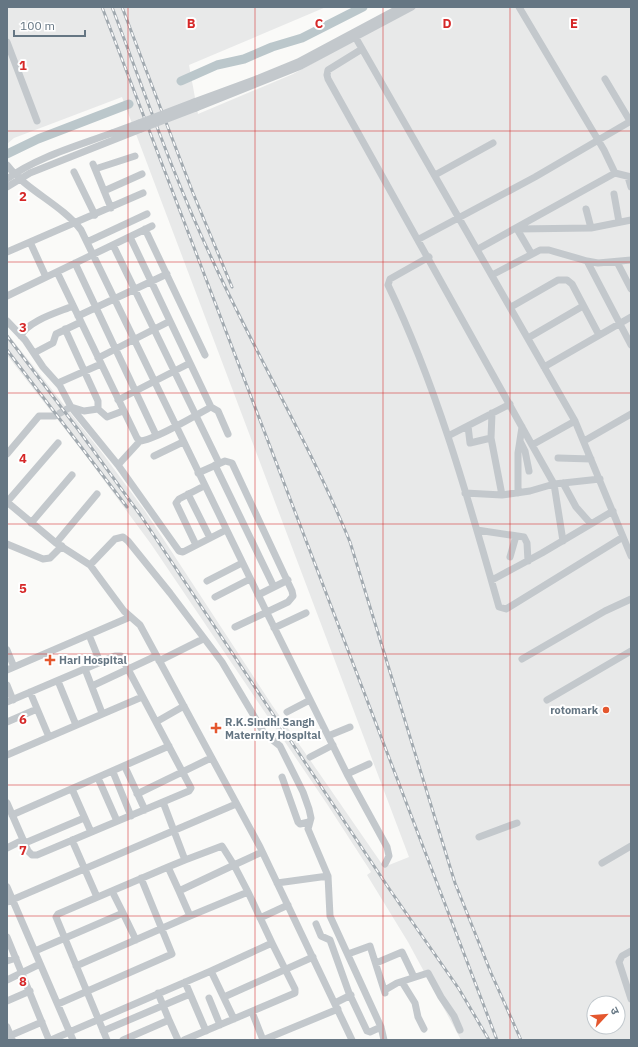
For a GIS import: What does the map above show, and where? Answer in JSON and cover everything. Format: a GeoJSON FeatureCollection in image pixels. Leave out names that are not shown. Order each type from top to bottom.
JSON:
{"type":"FeatureCollection","features":[{"type":"Feature","properties":{"kind":"street"},"geometry":{"type":"LineString","coordinates":[[354,35],[401,7]]}},
{"type":"Feature","properties":{"kind":"street"},"geometry":{"type":"LineString","coordinates":[[7,187],[19,178],[140,126],[282,69],[412,7]]}},
{"type":"Feature","properties":{"kind":"street"},"geometry":{"type":"LineString","coordinates":[[519,7],[597,139],[615,173]]}},
{"type":"Feature","properties":{"kind":"street"},"geometry":{"type":"LineString","coordinates":[[354,35],[478,249],[575,421],[631,556]]}},
{"type":"Feature","properties":{"kind":"street"},"geometry":{"type":"LineString","coordinates":[[7,42],[37,121]]}},
{"type":"Feature","properties":{"kind":"street"},"geometry":{"type":"LineString","coordinates":[[362,49],[332,67],[327,74],[554,484],[563,541]]}},
{"type":"Feature","properties":{"kind":"street"},"geometry":{"type":"LineString","coordinates":[[419,239],[534,177],[597,139],[631,121],[605,79]]}},
{"type":"Feature","properties":{"kind":"street"},"geometry":{"type":"LineString","coordinates":[[7,179],[21,169],[44,159],[112,133],[140,126]]}},
{"type":"Feature","properties":{"kind":"street"},"geometry":{"type":"LineString","coordinates":[[435,175],[493,143]]}},
{"type":"Feature","properties":{"kind":"street"},"geometry":{"type":"LineString","coordinates":[[111,208],[94,167],[134,156]]}},
{"type":"Feature","properties":{"kind":"street"},"geometry":{"type":"LineString","coordinates":[[7,165],[19,178],[75,222],[94,254],[114,299],[266,613],[347,774],[387,847],[389,856],[385,864]]}},
{"type":"Feature","properties":{"kind":"street"},"geometry":{"type":"LineString","coordinates":[[74,172],[95,215]]}},
{"type":"Feature","properties":{"kind":"street"},"geometry":{"type":"LineString","coordinates":[[478,249],[517,229],[615,173],[630,177],[631,187]]}},
{"type":"Feature","properties":{"kind":"street"},"geometry":{"type":"LineString","coordinates":[[104,191],[142,174]]}},
{"type":"Feature","properties":{"kind":"street"},"geometry":{"type":"LineString","coordinates":[[7,252],[143,194]]}},
{"type":"Feature","properties":{"kind":"street"},"geometry":{"type":"LineString","coordinates":[[614,194],[619,222]]}},
{"type":"Feature","properties":{"kind":"street"},"geometry":{"type":"LineString","coordinates":[[586,209],[591,228]]}},
{"type":"Feature","properties":{"kind":"street"},"geometry":{"type":"LineString","coordinates":[[87,242],[147,214]]}},
{"type":"Feature","properties":{"kind":"street"},"geometry":{"type":"LineString","coordinates":[[517,229],[591,228],[631,220]]}},
{"type":"Feature","properties":{"kind":"street"},"geometry":{"type":"LineString","coordinates":[[7,296],[148,227],[167,274],[205,355]]}},
{"type":"Feature","properties":{"kind":"street"},"geometry":{"type":"LineString","coordinates":[[517,229],[531,253]]}},
{"type":"Feature","properties":{"kind":"street"},"geometry":{"type":"LineString","coordinates":[[130,237],[190,363],[212,407],[218,411],[228,434]]}},
{"type":"Feature","properties":{"kind":"street"},"geometry":{"type":"LineString","coordinates":[[30,242],[46,277]]}},
{"type":"Feature","properties":{"kind":"street"},"geometry":{"type":"LineString","coordinates":[[113,245],[175,371],[274,587]]}},
{"type":"Feature","properties":{"kind":"street"},"geometry":{"type":"LineString","coordinates":[[492,275],[531,253],[540,250],[549,250],[588,261],[617,262],[631,260]]}},
{"type":"Feature","properties":{"kind":"street"},"geometry":{"type":"LineString","coordinates":[[429,257],[390,279],[388,285],[428,375],[500,607],[506,609],[623,537]]}},
{"type":"Feature","properties":{"kind":"street"},"geometry":{"type":"LineString","coordinates":[[588,261],[631,345]]}},
{"type":"Feature","properties":{"kind":"street"},"geometry":{"type":"LineString","coordinates":[[617,262],[631,289]]}},
{"type":"Feature","properties":{"kind":"street"},"geometry":{"type":"LineString","coordinates":[[75,264],[156,435]]}},
{"type":"Feature","properties":{"kind":"street"},"geometry":{"type":"LineString","coordinates":[[57,272],[123,411],[140,441]]}},
{"type":"Feature","properties":{"kind":"street"},"geometry":{"type":"LineString","coordinates":[[34,353],[53,343],[54,335],[65,330],[96,308],[167,274]]}},
{"type":"Feature","properties":{"kind":"street"},"geometry":{"type":"LineString","coordinates":[[511,307],[558,280],[568,280],[572,284],[599,336]]}},
{"type":"Feature","properties":{"kind":"street"},"geometry":{"type":"LineString","coordinates":[[21,336],[24,330],[32,324],[73,306]]}},
{"type":"Feature","properties":{"kind":"street"},"geometry":{"type":"LineString","coordinates":[[528,338],[583,306]]}},
{"type":"Feature","properties":{"kind":"street"},"geometry":{"type":"LineString","coordinates":[[544,367],[631,317]]}},
{"type":"Feature","properties":{"kind":"street"},"geometry":{"type":"LineString","coordinates":[[7,321],[21,336],[43,367],[58,383],[63,411],[118,465],[179,551],[184,552],[226,530]]}},
{"type":"Feature","properties":{"kind":"street"},"geometry":{"type":"LineString","coordinates":[[58,383],[85,371],[116,349],[170,321]]}},
{"type":"Feature","properties":{"kind":"street"},"geometry":{"type":"LineString","coordinates":[[65,330],[98,401],[98,409],[107,417],[123,411]]}},
{"type":"Feature","properties":{"kind":"street"},"geometry":{"type":"LineString","coordinates":[[118,400],[190,363]]}},
{"type":"Feature","properties":{"kind":"street"},"geometry":{"type":"LineString","coordinates":[[448,436],[510,404]]}},
{"type":"Feature","properties":{"kind":"street"},"geometry":{"type":"LineString","coordinates":[[118,465],[140,441],[156,435],[212,407]]}},
{"type":"Feature","properties":{"kind":"street"},"geometry":{"type":"LineString","coordinates":[[7,454],[39,416],[63,411],[98,409]]}},
{"type":"Feature","properties":{"kind":"street"},"geometry":{"type":"LineString","coordinates":[[492,413],[492,438],[502,495]]}},
{"type":"Feature","properties":{"kind":"street"},"geometry":{"type":"LineString","coordinates":[[584,441],[631,414]]}},
{"type":"Feature","properties":{"kind":"street"},"geometry":{"type":"LineString","coordinates":[[532,445],[575,421]]}},
{"type":"Feature","properties":{"kind":"street"},"geometry":{"type":"LineString","coordinates":[[468,426],[470,443],[492,438]]}},
{"type":"Feature","properties":{"kind":"street"},"geometry":{"type":"LineString","coordinates":[[518,493],[522,427]]}},
{"type":"Feature","properties":{"kind":"street"},"geometry":{"type":"LineString","coordinates":[[520,441],[525,451],[529,471]]}},
{"type":"Feature","properties":{"kind":"street"},"geometry":{"type":"LineString","coordinates":[[154,456],[183,442]]}},
{"type":"Feature","properties":{"kind":"street"},"geometry":{"type":"LineString","coordinates":[[58,443],[7,502],[31,523],[90,565],[130,617],[136,620],[140,625],[262,852],[352,1040]]}},
{"type":"Feature","properties":{"kind":"street"},"geometry":{"type":"LineString","coordinates":[[558,458],[591,459]]}},
{"type":"Feature","properties":{"kind":"street"},"geometry":{"type":"LineString","coordinates":[[198,473],[227,460],[232,463],[292,591],[291,599],[266,613],[235,627]]}},
{"type":"Feature","properties":{"kind":"street"},"geometry":{"type":"LineString","coordinates":[[31,523],[72,475]]}},
{"type":"Feature","properties":{"kind":"street"},"geometry":{"type":"LineString","coordinates":[[465,493],[502,495],[518,493],[554,484],[600,480]]}},
{"type":"Feature","properties":{"kind":"street"},"geometry":{"type":"LineString","coordinates":[[563,483],[576,508],[591,524]]}},
{"type":"Feature","properties":{"kind":"street"},"geometry":{"type":"LineString","coordinates":[[196,545],[176,503],[179,499],[204,486]]}},
{"type":"Feature","properties":{"kind":"street"},"geometry":{"type":"LineString","coordinates":[[7,544],[43,559],[50,558],[97,494]]}},
{"type":"Feature","properties":{"kind":"street"},"geometry":{"type":"LineString","coordinates":[[188,494],[210,538]]}},
{"type":"Feature","properties":{"kind":"street"},"geometry":{"type":"LineString","coordinates":[[492,580],[528,561],[613,511]]}},
{"type":"Feature","properties":{"kind":"street"},"geometry":{"type":"LineString","coordinates":[[477,530],[526,539],[528,561]]}},
{"type":"Feature","properties":{"kind":"street"},"geometry":{"type":"LineString","coordinates":[[510,557],[516,536]]}},
{"type":"Feature","properties":{"kind":"street"},"geometry":{"type":"LineString","coordinates":[[90,565],[115,539],[123,537],[128,541],[170,593],[203,639],[222,662],[264,733],[280,746],[303,792],[311,815],[309,832],[328,876],[329,913],[381,1027],[384,1040]]}},
{"type":"Feature","properties":{"kind":"street"},"geometry":{"type":"LineString","coordinates":[[206,581],[242,563]]}},
{"type":"Feature","properties":{"kind":"street"},"geometry":{"type":"LineString","coordinates":[[215,597],[250,579]]}},
{"type":"Feature","properties":{"kind":"street"},"geometry":{"type":"LineString","coordinates":[[258,595],[288,580]]}},
{"type":"Feature","properties":{"kind":"street"},"geometry":{"type":"LineString","coordinates":[[522,659],[605,611],[631,599]]}},
{"type":"Feature","properties":{"kind":"street"},"geometry":{"type":"LineString","coordinates":[[274,628],[306,613]]}},
{"type":"Feature","properties":{"kind":"street"},"geometry":{"type":"LineString","coordinates":[[7,650],[10,668],[130,617]]}},
{"type":"Feature","properties":{"kind":"street"},"geometry":{"type":"LineString","coordinates":[[89,635],[100,662]]}},
{"type":"Feature","properties":{"kind":"street"},"geometry":{"type":"LineString","coordinates":[[92,686],[203,639]]}},
{"type":"Feature","properties":{"kind":"street"},"geometry":{"type":"LineString","coordinates":[[547,700],[631,651]]}},
{"type":"Feature","properties":{"kind":"street"},"geometry":{"type":"LineString","coordinates":[[7,685],[10,701],[118,655],[123,659],[191,786],[191,790],[37,855],[32,855],[28,851],[7,803]]}},
{"type":"Feature","properties":{"kind":"street"},"geometry":{"type":"LineString","coordinates":[[85,669],[102,713]]}},
{"type":"Feature","properties":{"kind":"street"},"geometry":{"type":"LineString","coordinates":[[58,680],[76,725]]}},
{"type":"Feature","properties":{"kind":"street"},"geometry":{"type":"LineString","coordinates":[[30,692],[49,737]]}},
{"type":"Feature","properties":{"kind":"street"},"geometry":{"type":"LineString","coordinates":[[7,755],[142,697]]}},
{"type":"Feature","properties":{"kind":"street"},"geometry":{"type":"LineString","coordinates":[[287,712],[310,700]]}},
{"type":"Feature","properties":{"kind":"street"},"geometry":{"type":"LineString","coordinates":[[156,722],[184,706]]}},
{"type":"Feature","properties":{"kind":"street"},"geometry":{"type":"LineString","coordinates":[[7,722],[37,709]]}},
{"type":"Feature","properties":{"kind":"street"},"geometry":{"type":"LineString","coordinates":[[328,736],[350,727]]}},
{"type":"Feature","properties":{"kind":"street"},"geometry":{"type":"LineString","coordinates":[[310,757],[333,745]]}},
{"type":"Feature","properties":{"kind":"street"},"geometry":{"type":"LineString","coordinates":[[12,815],[125,767],[169,746]]}},
{"type":"Feature","properties":{"kind":"street"},"geometry":{"type":"LineString","coordinates":[[137,794],[211,758]]}},
{"type":"Feature","properties":{"kind":"street"},"geometry":{"type":"LineString","coordinates":[[347,774],[369,764]]}},
{"type":"Feature","properties":{"kind":"street"},"geometry":{"type":"LineString","coordinates":[[125,767],[145,810]]}},
{"type":"Feature","properties":{"kind":"street"},"geometry":{"type":"LineString","coordinates":[[113,772],[131,816]]}},
{"type":"Feature","properties":{"kind":"street"},"geometry":{"type":"LineString","coordinates":[[282,777],[298,822],[300,824],[309,822]]}},
{"type":"Feature","properties":{"kind":"street"},"geometry":{"type":"LineString","coordinates":[[98,778],[117,821]]}},
{"type":"Feature","properties":{"kind":"street"},"geometry":{"type":"LineString","coordinates":[[72,789],[91,832]]}},
{"type":"Feature","properties":{"kind":"street"},"geometry":{"type":"LineString","coordinates":[[163,802],[173,832],[185,860]]}},
{"type":"Feature","properties":{"kind":"street"},"geometry":{"type":"LineString","coordinates":[[10,901],[236,804]]}},
{"type":"Feature","properties":{"kind":"street"},"geometry":{"type":"LineString","coordinates":[[8,846],[24,842],[84,818]]}},
{"type":"Feature","properties":{"kind":"street"},"geometry":{"type":"LineString","coordinates":[[479,837],[517,823]]}},
{"type":"Feature","properties":{"kind":"street"},"geometry":{"type":"LineString","coordinates":[[72,840],[97,897]]}},
{"type":"Feature","properties":{"kind":"street"},"geometry":{"type":"LineString","coordinates":[[107,1040],[56,921],[58,914],[141,878],[222,846],[248,892],[295,989],[295,993],[184,1040]]}},
{"type":"Feature","properties":{"kind":"street"},"geometry":{"type":"LineString","coordinates":[[602,863],[631,846]]}},
{"type":"Feature","properties":{"kind":"street"},"geometry":{"type":"LineString","coordinates":[[179,891],[262,852]]}},
{"type":"Feature","properties":{"kind":"street"},"geometry":{"type":"LineString","coordinates":[[168,867],[190,916]]}},
{"type":"Feature","properties":{"kind":"street"},"geometry":{"type":"LineString","coordinates":[[277,883],[328,876]]}},
{"type":"Feature","properties":{"kind":"street"},"geometry":{"type":"LineString","coordinates":[[58,1004],[172,954],[163,928],[141,878]]}},
{"type":"Feature","properties":{"kind":"street"},"geometry":{"type":"LineString","coordinates":[[7,887],[10,901],[35,951],[73,1040]]}},
{"type":"Feature","properties":{"kind":"street"},"geometry":{"type":"LineString","coordinates":[[112,891],[136,940]]}},
{"type":"Feature","properties":{"kind":"street"},"geometry":{"type":"LineString","coordinates":[[76,966],[248,892]]}},
{"type":"Feature","properties":{"kind":"street"},"geometry":{"type":"LineString","coordinates":[[260,918],[288,905]]}},
{"type":"Feature","properties":{"kind":"street"},"geometry":{"type":"LineString","coordinates":[[35,951],[123,913]]}},
{"type":"Feature","properties":{"kind":"street"},"geometry":{"type":"LineString","coordinates":[[316,924],[321,936],[330,940],[350,995],[367,1031],[381,1027]]}},
{"type":"Feature","properties":{"kind":"street"},"geometry":{"type":"LineString","coordinates":[[7,937],[50,1040],[211,971],[272,943]]}},
{"type":"Feature","properties":{"kind":"street"},"geometry":{"type":"LineString","coordinates":[[348,954],[370,946],[385,992],[402,982],[428,973],[441,997],[454,1016],[460,1030]]}},
{"type":"Feature","properties":{"kind":"street"},"geometry":{"type":"LineString","coordinates":[[631,951],[622,956],[619,962],[631,999]]}},
{"type":"Feature","properties":{"kind":"street"},"geometry":{"type":"LineString","coordinates":[[376,963],[402,952],[414,977]]}},
{"type":"Feature","properties":{"kind":"street"},"geometry":{"type":"LineString","coordinates":[[224,997],[313,957]]}},
{"type":"Feature","properties":{"kind":"street"},"geometry":{"type":"LineString","coordinates":[[7,961],[16,958]]}},
{"type":"Feature","properties":{"kind":"street"},"geometry":{"type":"LineString","coordinates":[[7,980],[40,964]]}},
{"type":"Feature","properties":{"kind":"street"},"geometry":{"type":"LineString","coordinates":[[211,971],[234,1019]]}},
{"type":"Feature","properties":{"kind":"street"},"geometry":{"type":"LineString","coordinates":[[185,982],[206,1031]]}},
{"type":"Feature","properties":{"kind":"street"},"geometry":{"type":"LineString","coordinates":[[402,982],[415,1003],[418,1017],[424,1029]]}},
{"type":"Feature","properties":{"kind":"street"},"geometry":{"type":"LineString","coordinates":[[7,1001],[30,991]]}},
{"type":"Feature","properties":{"kind":"street"},"geometry":{"type":"LineString","coordinates":[[158,994],[178,1040]]}},
{"type":"Feature","properties":{"kind":"street"},"geometry":{"type":"LineString","coordinates":[[103,1031],[190,994]]}},
{"type":"Feature","properties":{"kind":"street"},"geometry":{"type":"LineString","coordinates":[[252,1012],[263,1040],[337,1006],[350,995]]}},
{"type":"Feature","properties":{"kind":"street"},"geometry":{"type":"LineString","coordinates":[[209,998],[220,1025]]}},
{"type":"Feature","properties":{"kind":"street"},"geometry":{"type":"LineString","coordinates":[[123,1040],[169,1020]]}},
{"type":"Feature","properties":{"kind":"street"},"geometry":{"type":"LineString","coordinates":[[7,1027],[10,1038],[42,1022]]}},
{"type":"Feature","properties":{"kind":"shaded area"},"geometry":{"type":"Polygon","coordinates":[[[7,7],[326,7],[189,65],[198,114],[293,74],[416,7],[631,7],[631,1040],[461,1040],[408,942],[367,875],[371,872],[327,804],[151,544],[86,456],[7,355],[7,333],[103,454],[145,511],[272,705],[384,867],[409,857],[122,97],[14,138],[7,144],[7,7]]]}},
{"type":"Feature","properties":{"kind":"waterway"},"geometry":{"type":"LineString","coordinates":[[181,81],[217,65],[244,59],[272,47],[302,38],[363,7]]}},
{"type":"Feature","properties":{"kind":"waterway"},"geometry":{"type":"LineString","coordinates":[[7,154],[38,139],[129,104]]}},
{"type":"Feature","properties":{"kind":"railway"},"geometry":{"type":"LineString","coordinates":[[102,7],[497,1040]]}},
{"type":"Feature","properties":{"kind":"railway"},"geometry":{"type":"LineString","coordinates":[[112,7],[171,164],[197,226],[228,293],[318,470],[350,542],[455,883],[491,973],[521,1040]]}},
{"type":"Feature","properties":{"kind":"railway"},"geometry":{"type":"LineString","coordinates":[[122,7],[193,193],[232,287]]}},
{"type":"Feature","properties":{"kind":"railway"},"geometry":{"type":"LineString","coordinates":[[7,336],[77,428],[141,516],[390,890],[459,989],[489,1040]]}},
{"type":"Feature","properties":{"kind":"railway"},"geometry":{"type":"LineString","coordinates":[[7,350],[127,507]]}},
{"type":"Feature","properties":{"kind":"place","name":"Hari Hospital"},"geometry":{"type":"Point","coordinates":[50,660]}},
{"type":"Feature","properties":{"kind":"place","name":"rotomark"},"geometry":{"type":"Point","coordinates":[606,710]}},
{"type":"Feature","properties":{"kind":"place","name":"R.K.Sindhi Sangh Maternity Hospital"},"geometry":{"type":"Point","coordinates":[216,728]}}]}
